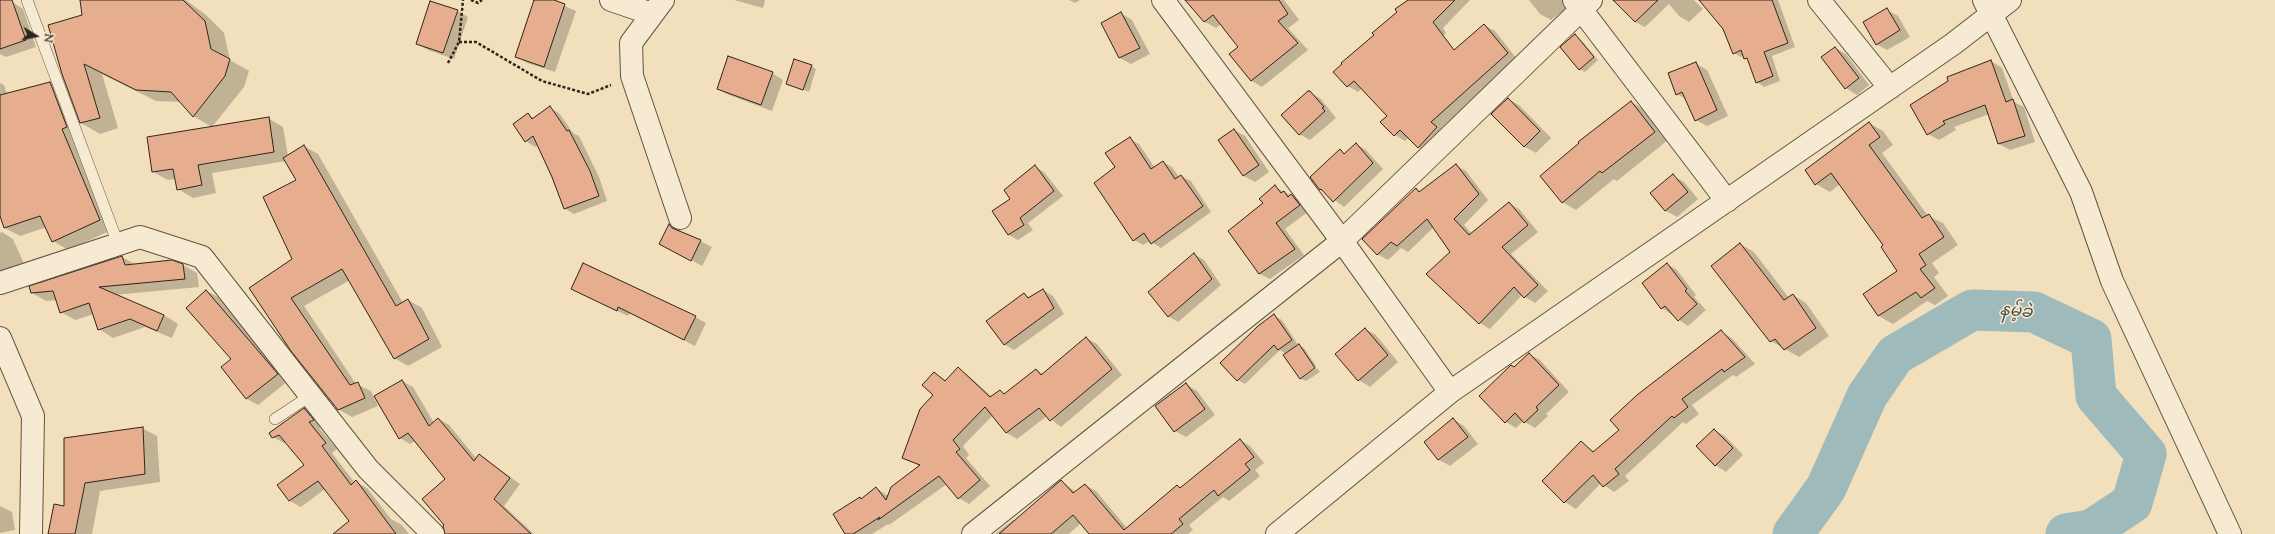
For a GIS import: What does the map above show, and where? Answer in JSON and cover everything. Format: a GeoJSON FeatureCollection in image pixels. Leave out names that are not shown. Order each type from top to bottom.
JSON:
{"type":"FeatureCollection","features":[{"type":"Feature","properties":{"kind":"street"},"geometry":{"type":"LineString","coordinates":[[611,0],[657,7],[631,43],[632,76],[680,218]]}},
{"type":"Feature","properties":{"kind":"street"},"geometry":{"type":"LineString","coordinates":[[1163,0],[1342,241],[1450,392]]}},
{"type":"Feature","properties":{"kind":"street"},"geometry":{"type":"LineString","coordinates":[[1819,0],[1890,88]]}},
{"type":"Feature","properties":{"kind":"street"},"geometry":{"type":"LineString","coordinates":[[1277,534],[1450,392],[1890,88],[1987,8],[2010,0]]}},
{"type":"Feature","properties":{"kind":"street"},"geometry":{"type":"LineString","coordinates":[[973,534],[1342,241],[1582,3],[1727,201]]}},
{"type":"Feature","properties":{"kind":"street"},"geometry":{"type":"LineString","coordinates":[[1987,8],[2082,192],[2112,281],[2230,534]]}},
{"type":"Feature","properties":{"kind":"street"},"geometry":{"type":"LineString","coordinates":[[0,283],[140,237],[202,257],[368,470],[433,534]]}},
{"type":"Feature","properties":{"kind":"street"},"geometry":{"type":"LineString","coordinates":[[0,338],[33,416],[31,534]]}},
{"type":"Feature","properties":{"kind":"lane"},"geometry":{"type":"LineString","coordinates":[[27,0],[118,244]]}},
{"type":"Feature","properties":{"kind":"lane"},"geometry":{"type":"LineString","coordinates":[[275,419],[310,396]]}},
{"type":"Feature","properties":{"kind":"path"},"geometry":{"type":"LineString","coordinates":[[448,63],[459,42],[464,0]]}},
{"type":"Feature","properties":{"kind":"path"},"geometry":{"type":"LineString","coordinates":[[470,0],[478,3],[482,0]]}},
{"type":"Feature","properties":{"kind":"path"},"geometry":{"type":"LineString","coordinates":[[459,42],[476,42],[542,81],[588,94],[632,76]]}},
{"type":"Feature","properties":{"kind":"building"},"geometry":{"type":"Polygon","coordinates":[[[0,0],[12,0],[26,40],[0,49],[0,0]]]}},
{"type":"Feature","properties":{"kind":"building"},"geometry":{"type":"Polygon","coordinates":[[[80,0],[183,0],[205,21],[211,49],[230,59],[225,76],[193,117],[171,92],[136,90],[84,64],[100,118],[80,123],[62,74],[48,25],[82,15],[80,0]]]}},
{"type":"Feature","properties":{"kind":"building"},"geometry":{"type":"Polygon","coordinates":[[[534,0],[554,0],[565,4],[544,67],[515,57],[534,0]]]}},
{"type":"Feature","properties":{"kind":"building"},"geometry":{"type":"Polygon","coordinates":[[[1185,0],[1279,0],[1288,14],[1278,21],[1298,43],[1251,81],[1229,54],[1238,47],[1213,15],[1204,22],[1185,0]]]}},
{"type":"Feature","properties":{"kind":"building"},"geometry":{"type":"Polygon","coordinates":[[[1408,0],[1455,0],[1433,22],[1454,50],[1484,24],[1508,53],[1431,122],[1437,127],[1418,148],[1400,130],[1394,136],[1380,122],[1387,116],[1354,81],[1347,87],[1333,72],[1342,64],[1341,63],[1374,35],[1372,33],[1397,12],[1395,9],[1408,0]]]}},
{"type":"Feature","properties":{"kind":"building"},"geometry":{"type":"Polygon","coordinates":[[[1613,0],[1658,0],[1635,22],[1613,0]]]}},
{"type":"Feature","properties":{"kind":"building"},"geometry":{"type":"Polygon","coordinates":[[[1699,0],[1772,0],[1788,43],[1764,52],[1773,76],[1756,83],[1747,58],[1744,59],[1741,50],[1733,54],[1723,29],[1699,0]]]}},
{"type":"Feature","properties":{"kind":"building"},"geometry":{"type":"Polygon","coordinates":[[[430,1],[458,10],[443,53],[416,44],[430,1]]]}},
{"type":"Feature","properties":{"kind":"building"},"geometry":{"type":"Polygon","coordinates":[[[1887,8],[1900,30],[1876,45],[1863,22],[1887,8]]]}},
{"type":"Feature","properties":{"kind":"building"},"geometry":{"type":"Polygon","coordinates":[[[1121,12],[1140,48],[1119,58],[1101,23],[1121,12]]]}},
{"type":"Feature","properties":{"kind":"building"},"geometry":{"type":"Polygon","coordinates":[[[1575,34],[1594,57],[1579,70],[1560,47],[1575,34]]]}},
{"type":"Feature","properties":{"kind":"building"},"geometry":{"type":"Polygon","coordinates":[[[1835,47],[1859,78],[1845,89],[1821,57],[1835,47]]]}},
{"type":"Feature","properties":{"kind":"building"},"geometry":{"type":"Polygon","coordinates":[[[728,56],[773,72],[761,105],[717,89],[728,56]]]}},
{"type":"Feature","properties":{"kind":"building"},"geometry":{"type":"Polygon","coordinates":[[[794,59],[812,65],[803,90],[786,84],[794,59]]]}},
{"type":"Feature","properties":{"kind":"building"},"geometry":{"type":"Polygon","coordinates":[[[1991,60],[2006,102],[2013,99],[2025,136],[1998,144],[1985,105],[1943,121],[1945,124],[1927,135],[1910,105],[1948,81],[1947,77],[1991,60]]]}},
{"type":"Feature","properties":{"kind":"building"},"geometry":{"type":"Polygon","coordinates":[[[1696,62],[1717,110],[1695,121],[1682,92],[1676,95],[1668,73],[1696,62]]]}},
{"type":"Feature","properties":{"kind":"building"},"geometry":{"type":"Polygon","coordinates":[[[50,82],[67,127],[62,129],[100,220],[52,242],[40,216],[4,228],[0,216],[0,95],[50,82]]]}},
{"type":"Feature","properties":{"kind":"building"},"geometry":{"type":"Polygon","coordinates":[[[1308,91],[1310,91],[1324,107],[1322,108],[1325,111],[1299,135],[1281,115],[1308,91]]]}},
{"type":"Feature","properties":{"kind":"building"},"geometry":{"type":"Polygon","coordinates":[[[1508,98],[1540,131],[1524,147],[1491,114],[1508,98]]]}},
{"type":"Feature","properties":{"kind":"building"},"geometry":{"type":"Polygon","coordinates":[[[1631,101],[1655,132],[1602,173],[1600,171],[1562,203],[1540,176],[1579,143],[1578,142],[1631,101]]]}},
{"type":"Feature","properties":{"kind":"building"},"geometry":{"type":"Polygon","coordinates":[[[550,106],[567,131],[569,130],[590,171],[599,196],[564,209],[552,177],[533,136],[525,142],[513,124],[528,113],[532,119],[550,106]]]}},
{"type":"Feature","properties":{"kind":"building"},"geometry":{"type":"Polygon","coordinates":[[[269,117],[274,152],[198,165],[202,185],[177,190],[173,169],[152,172],[147,137],[269,117]]]}},
{"type":"Feature","properties":{"kind":"building"},"geometry":{"type":"Polygon","coordinates":[[[1869,122],[1880,137],[1869,145],[1922,218],[1929,214],[1944,237],[1919,254],[1926,265],[1920,269],[1935,288],[1921,298],[1916,292],[1878,316],[1863,294],[1897,271],[1881,247],[1883,245],[1831,173],[1815,185],[1805,170],[1869,122]]]}},
{"type":"Feature","properties":{"kind":"building"},"geometry":{"type":"Polygon","coordinates":[[[1234,129],[1259,165],[1243,176],[1218,140],[1234,129]]]}},
{"type":"Feature","properties":{"kind":"building"},"geometry":{"type":"Polygon","coordinates":[[[1130,137],[1151,169],[1163,161],[1175,179],[1181,175],[1203,206],[1151,244],[1144,233],[1133,241],[1094,183],[1115,167],[1105,153],[1130,137]]]}},
{"type":"Feature","properties":{"kind":"building"},"geometry":{"type":"Polygon","coordinates":[[[1356,143],[1373,163],[1333,202],[1321,189],[1320,190],[1310,177],[1340,149],[1344,154],[1356,143]]]}},
{"type":"Feature","properties":{"kind":"building"},"geometry":{"type":"Polygon","coordinates":[[[304,145],[396,306],[408,299],[429,339],[394,359],[342,269],[291,298],[350,385],[358,382],[365,398],[338,410],[291,351],[249,288],[292,259],[263,197],[296,180],[283,158],[304,145]]]}},
{"type":"Feature","properties":{"kind":"building"},"geometry":{"type":"Polygon","coordinates":[[[1456,164],[1479,194],[1454,219],[1469,235],[1509,202],[1528,225],[1502,247],[1538,285],[1524,298],[1514,287],[1479,324],[1426,274],[1450,252],[1427,219],[1397,246],[1391,242],[1377,255],[1362,239],[1416,188],[1419,192],[1456,164]]]}},
{"type":"Feature","properties":{"kind":"building"},"geometry":{"type":"Polygon","coordinates":[[[1035,165],[1054,191],[1020,218],[1024,225],[1008,235],[992,211],[1010,199],[1004,190],[1035,165]]]}},
{"type":"Feature","properties":{"kind":"building"},"geometry":{"type":"Polygon","coordinates":[[[1673,174],[1688,192],[1665,211],[1650,193],[1673,174]]]}},
{"type":"Feature","properties":{"kind":"building"},"geometry":{"type":"Polygon","coordinates":[[[1275,185],[1281,193],[1284,191],[1288,197],[1291,194],[1300,205],[1276,223],[1295,249],[1259,274],[1228,231],[1263,203],[1259,199],[1275,185]]]}},
{"type":"Feature","properties":{"kind":"building"},"geometry":{"type":"Polygon","coordinates":[[[669,224],[672,228],[701,240],[691,261],[659,244],[669,224]]]}},
{"type":"Feature","properties":{"kind":"building"},"geometry":{"type":"Polygon","coordinates":[[[1740,243],[1784,300],[1793,294],[1816,328],[1784,350],[1775,339],[1770,342],[1711,266],[1740,243]]]}},
{"type":"Feature","properties":{"kind":"building"},"geometry":{"type":"Polygon","coordinates":[[[1194,253],[1212,279],[1168,317],[1148,292],[1194,253]]]}},
{"type":"Feature","properties":{"kind":"building"},"geometry":{"type":"Polygon","coordinates":[[[122,256],[125,265],[172,260],[183,264],[185,279],[99,287],[164,315],[157,331],[130,319],[98,330],[89,303],[60,313],[53,291],[31,293],[29,286],[122,256]]]}},
{"type":"Feature","properties":{"kind":"building"},"geometry":{"type":"Polygon","coordinates":[[[583,263],[696,316],[684,340],[618,307],[617,311],[571,289],[583,263]]]}},
{"type":"Feature","properties":{"kind":"building"},"geometry":{"type":"Polygon","coordinates":[[[1667,263],[1687,289],[1685,291],[1697,304],[1678,321],[1665,306],[1661,309],[1642,283],[1667,263]]]}},
{"type":"Feature","properties":{"kind":"building"},"geometry":{"type":"Polygon","coordinates":[[[1043,289],[1054,308],[1004,345],[986,321],[1024,293],[1028,298],[1043,289]]]}},
{"type":"Feature","properties":{"kind":"building"},"geometry":{"type":"Polygon","coordinates":[[[206,290],[278,374],[246,399],[221,367],[231,359],[186,308],[206,290]]]}},
{"type":"Feature","properties":{"kind":"building"},"geometry":{"type":"Polygon","coordinates":[[[1274,314],[1292,340],[1278,350],[1274,345],[1237,381],[1220,363],[1258,326],[1274,314]]]}},
{"type":"Feature","properties":{"kind":"building"},"geometry":{"type":"Polygon","coordinates":[[[1365,328],[1388,355],[1358,381],[1335,354],[1365,328]]]}},
{"type":"Feature","properties":{"kind":"building"},"geometry":{"type":"Polygon","coordinates":[[[1721,330],[1745,357],[1724,372],[1722,369],[1682,399],[1688,407],[1674,418],[1672,416],[1615,469],[1619,474],[1603,487],[1593,475],[1564,503],[1542,481],[1581,441],[1593,452],[1619,430],[1610,420],[1637,395],[1721,330]]]}},
{"type":"Feature","properties":{"kind":"building"},"geometry":{"type":"Polygon","coordinates":[[[1086,337],[1112,369],[1050,421],[1039,408],[1006,433],[985,407],[953,440],[960,449],[956,452],[980,480],[958,499],[939,476],[878,520],[880,517],[853,534],[845,534],[833,514],[860,497],[861,499],[876,487],[886,500],[891,487],[920,465],[902,458],[920,409],[933,395],[922,385],[934,372],[945,381],[958,367],[990,397],[1000,390],[1004,394],[1036,369],[1041,375],[1086,337]]]}},
{"type":"Feature","properties":{"kind":"building"},"geometry":{"type":"Polygon","coordinates":[[[1299,344],[1315,368],[1300,379],[1283,355],[1299,344]]]}},
{"type":"Feature","properties":{"kind":"building"},"geometry":{"type":"Polygon","coordinates":[[[1529,353],[1559,385],[1536,407],[1538,410],[1524,423],[1515,413],[1505,423],[1479,396],[1511,365],[1514,367],[1529,353]]]}},
{"type":"Feature","properties":{"kind":"building"},"geometry":{"type":"Polygon","coordinates":[[[402,380],[429,426],[438,418],[474,461],[479,454],[510,478],[494,499],[531,534],[445,534],[444,525],[422,499],[445,479],[408,433],[399,439],[374,396],[402,380]]]}},
{"type":"Feature","properties":{"kind":"building"},"geometry":{"type":"Polygon","coordinates":[[[1186,383],[1205,409],[1174,432],[1155,406],[1186,383]]]}},
{"type":"Feature","properties":{"kind":"building"},"geometry":{"type":"Polygon","coordinates":[[[304,408],[314,420],[309,422],[326,443],[322,446],[351,485],[356,480],[396,534],[333,534],[349,521],[318,481],[289,501],[277,485],[304,465],[279,435],[272,438],[269,433],[304,408]]]}},
{"type":"Feature","properties":{"kind":"building"},"geometry":{"type":"Polygon","coordinates":[[[1453,418],[1468,437],[1438,460],[1424,442],[1453,418]]]}},
{"type":"Feature","properties":{"kind":"building"},"geometry":{"type":"Polygon","coordinates":[[[143,427],[145,474],[85,483],[75,534],[48,534],[54,504],[64,506],[64,438],[143,427]]]}},
{"type":"Feature","properties":{"kind":"building"},"geometry":{"type":"Polygon","coordinates":[[[1714,429],[1733,448],[1715,466],[1696,446],[1714,429]]]}},
{"type":"Feature","properties":{"kind":"building"},"geometry":{"type":"Polygon","coordinates":[[[1240,439],[1254,457],[1245,464],[1250,470],[1218,496],[1214,490],[1179,519],[1183,524],[1171,534],[1089,534],[1073,515],[1051,534],[999,534],[1061,480],[1073,493],[1085,484],[1124,530],[1177,485],[1180,488],[1240,439]]]}},
{"type":"Feature","properties":{"kind":"waterway","name":"နမ့်ခဲ"},"geometry":{"type":"LineString","coordinates":[[1793,534],[1826,488],[1867,396],[1895,355],[1972,310],[2034,312],[2091,339],[2096,396],[2146,454],[2132,503],[2091,530],[2066,534]]}}]}
